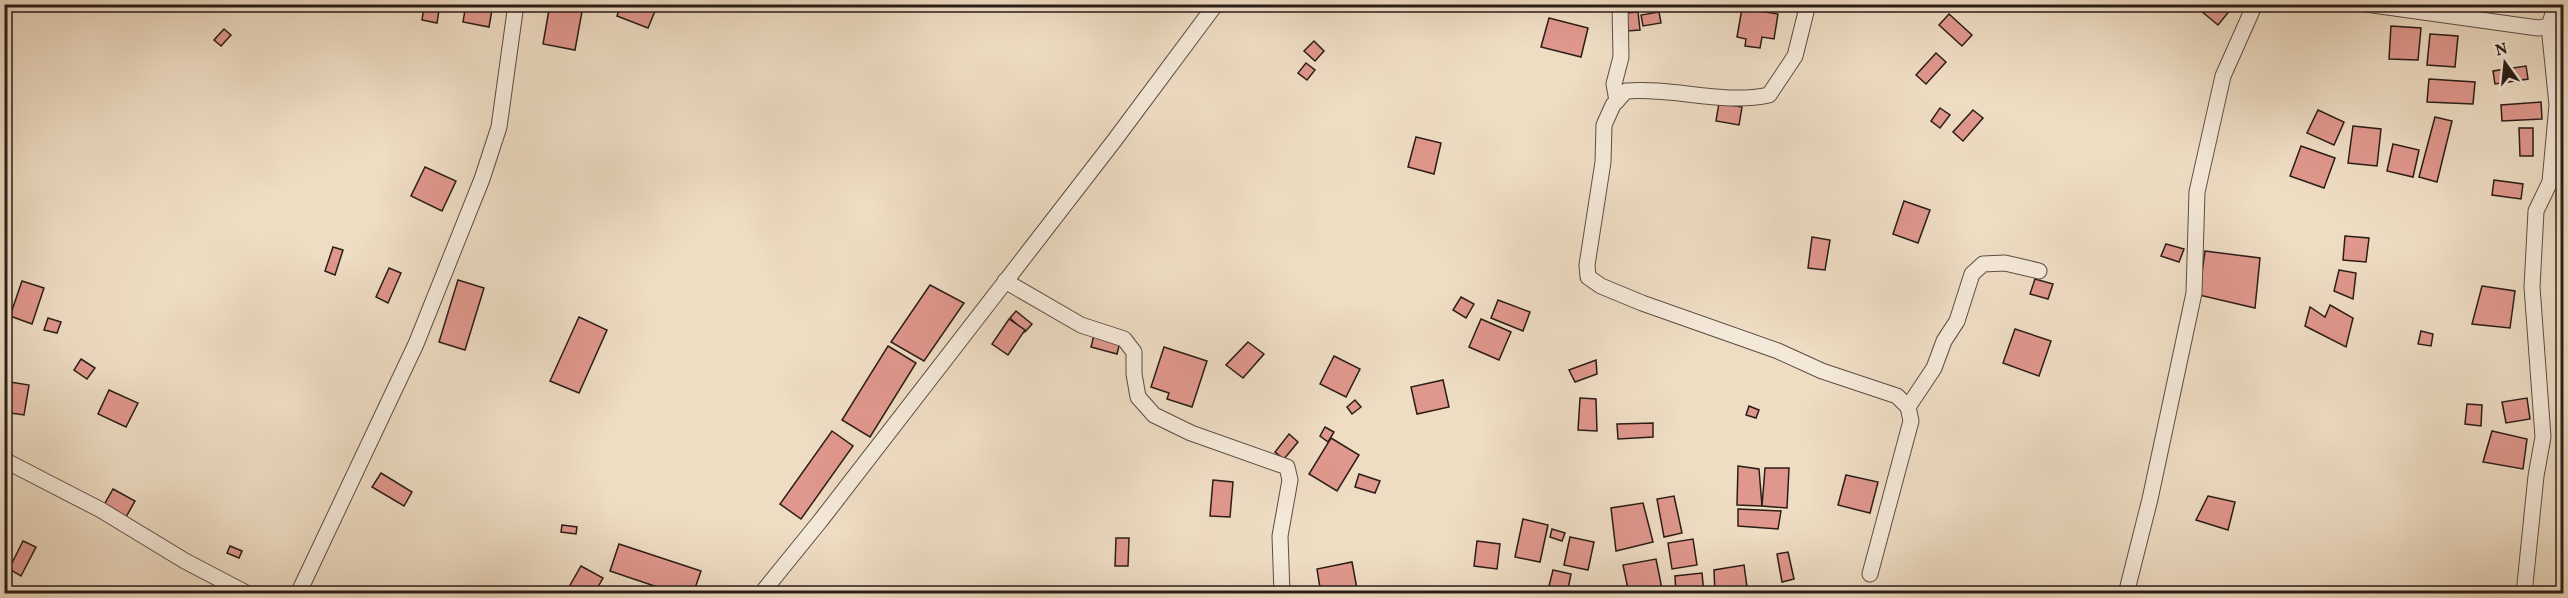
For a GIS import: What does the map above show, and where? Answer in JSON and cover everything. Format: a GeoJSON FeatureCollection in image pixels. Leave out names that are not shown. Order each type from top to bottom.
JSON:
{"type":"FeatureCollection","features":[{"type":"Feature","properties":{"kind":"street"},"geometry":{"type":"LineString","coordinates":[[298,594],[416,344],[482,179],[499,127],[516,4]]}},
{"type":"Feature","properties":{"kind":"street"},"geometry":{"type":"LineString","coordinates":[[761,594],[821,520],[1114,141],[1216,4]]}},
{"type":"Feature","properties":{"kind":"street"},"geometry":{"type":"LineString","coordinates":[[1617,101],[1614,84],[1621,57],[1620,4]]}},
{"type":"Feature","properties":{"kind":"street"},"geometry":{"type":"LineString","coordinates":[[1808,4],[1795,56],[1769,94],[1754,98],[1734,98],[1652,89],[1626,91],[1617,101],[1604,125],[1603,162],[1587,265],[1588,277],[1601,286],[1642,303],[1778,351],[1822,371],[1897,396],[1908,407],[1911,421],[1870,574]]}},
{"type":"Feature","properties":{"kind":"street"},"geometry":{"type":"LineString","coordinates":[[2126,594],[2150,499],[2194,293],[2197,192],[2223,76],[2255,4]]}},
{"type":"Feature","properties":{"kind":"street"},"geometry":{"type":"LineString","coordinates":[[2366,4],[2538,28],[2549,26]]}},
{"type":"Feature","properties":{"kind":"street"},"geometry":{"type":"LineString","coordinates":[[2524,594],[2536,476],[2543,437],[2532,287],[2536,211],[2550,182],[2560,105],[2549,26],[2556,4]]}},
{"type":"Feature","properties":{"kind":"street"},"geometry":{"type":"LineString","coordinates":[[1908,407],[1934,368],[1944,341],[1957,321],[1972,274],[1983,264],[2005,263],[2039,271]]}},
{"type":"Feature","properties":{"kind":"street"},"geometry":{"type":"LineString","coordinates":[[1005,281],[1080,325],[1124,339],[1134,352],[1134,374],[1138,397],[1154,415],[1191,433],[1249,456],[1275,461],[1287,467],[1290,480],[1280,536],[1282,594]]}},
{"type":"Feature","properties":{"kind":"street"},"geometry":{"type":"LineString","coordinates":[[4,460],[81,500],[185,561],[248,594]]}},
{"type":"Feature","properties":{"kind":"building"},"geometry":{"type":"Polygon","coordinates":[[[466,4],[493,4],[489,27],[463,22],[466,4]]]}},
{"type":"Feature","properties":{"kind":"building"},"geometry":{"type":"Polygon","coordinates":[[[550,4],[583,6],[575,50],[543,44],[550,4]]]}},
{"type":"Feature","properties":{"kind":"building"},"geometry":{"type":"Polygon","coordinates":[[[621,4],[658,4],[648,28],[617,16],[621,4]]]}},
{"type":"Feature","properties":{"kind":"building"},"geometry":{"type":"Polygon","coordinates":[[[2196,4],[2235,4],[2218,25],[2195,6],[2196,4]]]}},
{"type":"Feature","properties":{"kind":"building"},"geometry":{"type":"Polygon","coordinates":[[[424,7],[439,10],[437,23],[422,20],[424,7]]]}},
{"type":"Feature","properties":{"kind":"building"},"geometry":{"type":"Polygon","coordinates":[[[1742,8],[1778,14],[1774,39],[1762,37],[1760,48],[1745,46],[1746,39],[1737,37],[1742,8]]]}},
{"type":"Feature","properties":{"kind":"building"},"geometry":{"type":"Polygon","coordinates":[[[1638,12],[1640,30],[1627,31],[1625,13],[1638,12]]]}},
{"type":"Feature","properties":{"kind":"building"},"geometry":{"type":"Polygon","coordinates":[[[1659,12],[1661,23],[1643,26],[1641,15],[1659,12]]]}},
{"type":"Feature","properties":{"kind":"building"},"geometry":{"type":"Polygon","coordinates":[[[1949,14],[1972,35],[1962,46],[1939,25],[1949,14]]]}},
{"type":"Feature","properties":{"kind":"building"},"geometry":{"type":"Polygon","coordinates":[[[1549,18],[1588,28],[1581,57],[1541,47],[1549,18]]]}},
{"type":"Feature","properties":{"kind":"building"},"geometry":{"type":"Polygon","coordinates":[[[2391,26],[2421,28],[2418,60],[2389,59],[2391,26]]]}},
{"type":"Feature","properties":{"kind":"building"},"geometry":{"type":"Polygon","coordinates":[[[224,29],[231,35],[221,46],[214,40],[224,29]]]}},
{"type":"Feature","properties":{"kind":"building"},"geometry":{"type":"Polygon","coordinates":[[[2430,34],[2458,36],[2455,67],[2427,65],[2430,34]]]}},
{"type":"Feature","properties":{"kind":"building"},"geometry":{"type":"Polygon","coordinates":[[[1314,41],[1324,51],[1315,61],[1304,51],[1314,41]]]}},
{"type":"Feature","properties":{"kind":"building"},"geometry":{"type":"Polygon","coordinates":[[[1936,53],[1946,62],[1926,84],[1916,75],[1936,53]]]}},
{"type":"Feature","properties":{"kind":"building"},"geometry":{"type":"Polygon","coordinates":[[[1306,63],[1315,70],[1307,80],[1298,73],[1306,63]]]}},
{"type":"Feature","properties":{"kind":"building"},"geometry":{"type":"Polygon","coordinates":[[[2526,66],[2528,79],[2495,84],[2493,71],[2526,66]]]}},
{"type":"Feature","properties":{"kind":"building"},"geometry":{"type":"Polygon","coordinates":[[[2429,79],[2475,82],[2473,104],[2427,102],[2429,79]]]}},
{"type":"Feature","properties":{"kind":"building"},"geometry":{"type":"Polygon","coordinates":[[[2541,102],[2542,119],[2502,121],[2501,105],[2541,102]]]}},
{"type":"Feature","properties":{"kind":"building"},"geometry":{"type":"Polygon","coordinates":[[[1719,103],[1742,107],[1739,125],[1716,121],[1719,103]]]}},
{"type":"Feature","properties":{"kind":"building"},"geometry":{"type":"Polygon","coordinates":[[[1940,108],[1950,115],[1940,128],[1931,121],[1940,108]]]}},
{"type":"Feature","properties":{"kind":"building"},"geometry":{"type":"Polygon","coordinates":[[[1973,110],[1983,118],[1963,141],[1953,132],[1973,110]]]}},
{"type":"Feature","properties":{"kind":"building"},"geometry":{"type":"Polygon","coordinates":[[[2318,110],[2344,122],[2334,145],[2307,133],[2318,110]]]}},
{"type":"Feature","properties":{"kind":"building"},"geometry":{"type":"Polygon","coordinates":[[[2435,117],[2452,121],[2437,182],[2419,177],[2435,117]]]}},
{"type":"Feature","properties":{"kind":"building"},"geometry":{"type":"Polygon","coordinates":[[[2353,126],[2381,129],[2377,166],[2348,163],[2353,126]]]}},
{"type":"Feature","properties":{"kind":"building"},"geometry":{"type":"Polygon","coordinates":[[[2519,128],[2533,128],[2533,156],[2520,156],[2519,128]]]}},
{"type":"Feature","properties":{"kind":"building"},"geometry":{"type":"Polygon","coordinates":[[[1416,137],[1441,143],[1434,174],[1408,167],[1416,137]]]}},
{"type":"Feature","properties":{"kind":"building"},"geometry":{"type":"Polygon","coordinates":[[[2393,144],[2419,150],[2413,177],[2387,171],[2393,144]]]}},
{"type":"Feature","properties":{"kind":"building"},"geometry":{"type":"Polygon","coordinates":[[[2301,146],[2335,158],[2324,188],[2290,176],[2301,146]]]}},
{"type":"Feature","properties":{"kind":"building"},"geometry":{"type":"Polygon","coordinates":[[[425,167],[456,181],[442,211],[411,196],[425,167]]]}},
{"type":"Feature","properties":{"kind":"building"},"geometry":{"type":"Polygon","coordinates":[[[2494,180],[2523,184],[2521,199],[2492,195],[2494,180]]]}},
{"type":"Feature","properties":{"kind":"building"},"geometry":{"type":"Polygon","coordinates":[[[1904,201],[1930,210],[1918,243],[1893,234],[1904,201]]]}},
{"type":"Feature","properties":{"kind":"building"},"geometry":{"type":"Polygon","coordinates":[[[2345,236],[2369,238],[2366,262],[2343,260],[2345,236]]]}},
{"type":"Feature","properties":{"kind":"building"},"geometry":{"type":"Polygon","coordinates":[[[1812,237],[1830,240],[1825,270],[1808,268],[1812,237]]]}},
{"type":"Feature","properties":{"kind":"building"},"geometry":{"type":"Polygon","coordinates":[[[2166,244],[2184,249],[2179,262],[2161,256],[2166,244]]]}},
{"type":"Feature","properties":{"kind":"building"},"geometry":{"type":"Polygon","coordinates":[[[333,247],[343,250],[335,275],[325,271],[333,247]]]}},
{"type":"Feature","properties":{"kind":"building"},"geometry":{"type":"Polygon","coordinates":[[[2205,251],[2260,258],[2255,308],[2199,295],[2205,251]]]}},
{"type":"Feature","properties":{"kind":"building"},"geometry":{"type":"Polygon","coordinates":[[[389,268],[401,273],[388,303],[376,297],[389,268]]]}},
{"type":"Feature","properties":{"kind":"building"},"geometry":{"type":"Polygon","coordinates":[[[2339,270],[2356,273],[2353,299],[2334,291],[2339,270]]]}},
{"type":"Feature","properties":{"kind":"building"},"geometry":{"type":"Polygon","coordinates":[[[2035,279],[2053,284],[2048,299],[2030,294],[2035,279]]]}},
{"type":"Feature","properties":{"kind":"building"},"geometry":{"type":"Polygon","coordinates":[[[458,280],[484,288],[465,350],[439,342],[458,280]]]}},
{"type":"Feature","properties":{"kind":"building"},"geometry":{"type":"Polygon","coordinates":[[[22,281],[44,288],[32,324],[10,316],[22,281]]]}},
{"type":"Feature","properties":{"kind":"building"},"geometry":{"type":"Polygon","coordinates":[[[930,285],[964,303],[924,361],[891,342],[930,285]]]}},
{"type":"Feature","properties":{"kind":"building"},"geometry":{"type":"Polygon","coordinates":[[[2482,286],[2515,291],[2510,328],[2472,324],[2482,286]]]}},
{"type":"Feature","properties":{"kind":"building"},"geometry":{"type":"Polygon","coordinates":[[[1461,297],[1474,304],[1466,318],[1453,310],[1461,297]]]}},
{"type":"Feature","properties":{"kind":"building"},"geometry":{"type":"Polygon","coordinates":[[[1498,300],[1530,312],[1523,331],[1491,318],[1498,300]]]}},
{"type":"Feature","properties":{"kind":"building"},"geometry":{"type":"Polygon","coordinates":[[[2330,305],[2353,318],[2346,347],[2305,326],[2310,307],[2325,317],[2330,305]]]}},
{"type":"Feature","properties":{"kind":"building"},"geometry":{"type":"Polygon","coordinates":[[[1016,311],[1032,324],[1025,332],[1010,318],[1016,311]]]}},
{"type":"Feature","properties":{"kind":"building"},"geometry":{"type":"Polygon","coordinates":[[[579,317],[607,330],[579,393],[550,381],[579,317]]]}},
{"type":"Feature","properties":{"kind":"building"},"geometry":{"type":"Polygon","coordinates":[[[48,318],[61,322],[57,333],[44,330],[48,318]]]}},
{"type":"Feature","properties":{"kind":"building"},"geometry":{"type":"Polygon","coordinates":[[[1009,319],[1025,330],[1008,355],[992,344],[1009,319]]]}},
{"type":"Feature","properties":{"kind":"building"},"geometry":{"type":"Polygon","coordinates":[[[1481,319],[1511,332],[1499,360],[1469,347],[1481,319]]]}},
{"type":"Feature","properties":{"kind":"building"},"geometry":{"type":"Polygon","coordinates":[[[2015,329],[2051,341],[2039,376],[2003,363],[2015,329]]]}},
{"type":"Feature","properties":{"kind":"building"},"geometry":{"type":"Polygon","coordinates":[[[2421,331],[2433,334],[2431,346],[2418,344],[2421,331]]]}},
{"type":"Feature","properties":{"kind":"building"},"geometry":{"type":"Polygon","coordinates":[[[1094,335],[1120,342],[1117,354],[1091,347],[1094,335]]]}},
{"type":"Feature","properties":{"kind":"building"},"geometry":{"type":"Polygon","coordinates":[[[1248,342],[1264,354],[1243,378],[1226,365],[1248,342]]]}},
{"type":"Feature","properties":{"kind":"building"},"geometry":{"type":"Polygon","coordinates":[[[888,346],[916,363],[870,437],[842,420],[888,346]]]}},
{"type":"Feature","properties":{"kind":"building"},"geometry":{"type":"Polygon","coordinates":[[[1164,347],[1207,361],[1192,407],[1167,399],[1169,393],[1151,387],[1164,347]]]}},
{"type":"Feature","properties":{"kind":"building"},"geometry":{"type":"Polygon","coordinates":[[[1334,356],[1360,369],[1346,397],[1320,384],[1334,356]]]}},
{"type":"Feature","properties":{"kind":"building"},"geometry":{"type":"Polygon","coordinates":[[[81,359],[95,368],[87,379],[74,370],[81,359]]]}},
{"type":"Feature","properties":{"kind":"building"},"geometry":{"type":"Polygon","coordinates":[[[1596,360],[1597,374],[1575,382],[1569,370],[1596,360]]]}},
{"type":"Feature","properties":{"kind":"building"},"geometry":{"type":"Polygon","coordinates":[[[1443,380],[1449,407],[1417,414],[1411,387],[1443,380]]]}},
{"type":"Feature","properties":{"kind":"building"},"geometry":{"type":"Polygon","coordinates":[[[4,381],[29,385],[24,415],[4,412],[4,381]]]}},
{"type":"Feature","properties":{"kind":"building"},"geometry":{"type":"Polygon","coordinates":[[[109,390],[138,403],[126,427],[98,414],[109,390]]]}},
{"type":"Feature","properties":{"kind":"building"},"geometry":{"type":"Polygon","coordinates":[[[1580,398],[1596,399],[1597,431],[1578,430],[1580,398]]]}},
{"type":"Feature","properties":{"kind":"building"},"geometry":{"type":"Polygon","coordinates":[[[2527,398],[2530,419],[2506,423],[2502,402],[2527,398]]]}},
{"type":"Feature","properties":{"kind":"building"},"geometry":{"type":"Polygon","coordinates":[[[1355,400],[1361,407],[1352,414],[1347,407],[1355,400]]]}},
{"type":"Feature","properties":{"kind":"building"},"geometry":{"type":"Polygon","coordinates":[[[2467,404],[2482,405],[2481,426],[2465,424],[2467,404]]]}},
{"type":"Feature","properties":{"kind":"building"},"geometry":{"type":"Polygon","coordinates":[[[1749,406],[1759,410],[1756,418],[1746,415],[1749,406]]]}},
{"type":"Feature","properties":{"kind":"building"},"geometry":{"type":"Polygon","coordinates":[[[1653,423],[1653,437],[1618,439],[1617,424],[1653,423]]]}},
{"type":"Feature","properties":{"kind":"building"},"geometry":{"type":"Polygon","coordinates":[[[1325,427],[1334,432],[1328,442],[1320,436],[1325,427]]]}},
{"type":"Feature","properties":{"kind":"building"},"geometry":{"type":"Polygon","coordinates":[[[832,431],[853,446],[801,519],[780,504],[832,431]]]}},
{"type":"Feature","properties":{"kind":"building"},"geometry":{"type":"Polygon","coordinates":[[[2492,431],[2527,439],[2523,469],[2483,462],[2492,431]]]}},
{"type":"Feature","properties":{"kind":"building"},"geometry":{"type":"Polygon","coordinates":[[[1289,434],[1298,442],[1284,459],[1275,452],[1289,434]]]}},
{"type":"Feature","properties":{"kind":"building"},"geometry":{"type":"Polygon","coordinates":[[[1331,438],[1359,455],[1337,491],[1309,474],[1331,438]]]}},
{"type":"Feature","properties":{"kind":"building"},"geometry":{"type":"Polygon","coordinates":[[[1738,466],[1759,469],[1762,506],[1737,505],[1738,466]]]}},
{"type":"Feature","properties":{"kind":"building"},"geometry":{"type":"Polygon","coordinates":[[[1765,468],[1789,468],[1787,508],[1762,506],[1765,468]]]}},
{"type":"Feature","properties":{"kind":"building"},"geometry":{"type":"Polygon","coordinates":[[[381,473],[412,492],[404,506],[372,487],[381,473]]]}},
{"type":"Feature","properties":{"kind":"building"},"geometry":{"type":"Polygon","coordinates":[[[1359,474],[1380,481],[1375,493],[1355,487],[1359,474]]]}},
{"type":"Feature","properties":{"kind":"building"},"geometry":{"type":"Polygon","coordinates":[[[1846,475],[1878,482],[1870,513],[1838,505],[1846,475]]]}},
{"type":"Feature","properties":{"kind":"building"},"geometry":{"type":"Polygon","coordinates":[[[1213,480],[1233,482],[1230,517],[1210,516],[1213,480]]]}},
{"type":"Feature","properties":{"kind":"building"},"geometry":{"type":"Polygon","coordinates":[[[113,489],[135,501],[126,517],[104,505],[113,489]]]}},
{"type":"Feature","properties":{"kind":"building"},"geometry":{"type":"Polygon","coordinates":[[[1674,496],[1682,533],[1664,537],[1657,499],[1674,496]]]}},
{"type":"Feature","properties":{"kind":"building"},"geometry":{"type":"Polygon","coordinates":[[[2208,496],[2235,502],[2228,530],[2196,520],[2208,496]]]}},
{"type":"Feature","properties":{"kind":"building"},"geometry":{"type":"Polygon","coordinates":[[[1643,503],[1653,542],[1616,551],[1611,508],[1643,503]]]}},
{"type":"Feature","properties":{"kind":"building"},"geometry":{"type":"Polygon","coordinates":[[[1738,509],[1781,511],[1778,529],[1738,526],[1738,509]]]}},
{"type":"Feature","properties":{"kind":"building"},"geometry":{"type":"Polygon","coordinates":[[[1523,519],[1548,525],[1540,562],[1515,557],[1523,519]]]}},
{"type":"Feature","properties":{"kind":"building"},"geometry":{"type":"Polygon","coordinates":[[[562,525],[577,527],[576,534],[561,532],[562,525]]]}},
{"type":"Feature","properties":{"kind":"building"},"geometry":{"type":"Polygon","coordinates":[[[1552,529],[1565,533],[1562,541],[1550,537],[1552,529]]]}},
{"type":"Feature","properties":{"kind":"building"},"geometry":{"type":"Polygon","coordinates":[[[1570,537],[1594,542],[1588,570],[1564,565],[1570,537]]]}},
{"type":"Feature","properties":{"kind":"building"},"geometry":{"type":"Polygon","coordinates":[[[1116,538],[1129,538],[1128,566],[1115,566],[1116,538]]]}},
{"type":"Feature","properties":{"kind":"building"},"geometry":{"type":"Polygon","coordinates":[[[1693,539],[1697,565],[1672,569],[1668,543],[1693,539]]]}},
{"type":"Feature","properties":{"kind":"building"},"geometry":{"type":"Polygon","coordinates":[[[23,541],[36,547],[21,576],[9,569],[23,541]]]}},
{"type":"Feature","properties":{"kind":"building"},"geometry":{"type":"Polygon","coordinates":[[[1477,541],[1500,544],[1497,569],[1474,566],[1477,541]]]}},
{"type":"Feature","properties":{"kind":"building"},"geometry":{"type":"Polygon","coordinates":[[[619,544],[701,571],[693,594],[678,594],[610,571],[619,544]]]}},
{"type":"Feature","properties":{"kind":"building"},"geometry":{"type":"Polygon","coordinates":[[[230,546],[242,551],[239,558],[227,553],[230,546]]]}},
{"type":"Feature","properties":{"kind":"building"},"geometry":{"type":"Polygon","coordinates":[[[1788,552],[1794,579],[1782,582],[1777,554],[1788,552]]]}},
{"type":"Feature","properties":{"kind":"building"},"geometry":{"type":"Polygon","coordinates":[[[1656,559],[1663,594],[1629,594],[1623,565],[1656,559]]]}},
{"type":"Feature","properties":{"kind":"building"},"geometry":{"type":"Polygon","coordinates":[[[1352,562],[1358,594],[1321,594],[1317,569],[1352,562]]]}},
{"type":"Feature","properties":{"kind":"building"},"geometry":{"type":"Polygon","coordinates":[[[1744,565],[1748,594],[1715,594],[1714,570],[1744,565]]]}},
{"type":"Feature","properties":{"kind":"building"},"geometry":{"type":"Polygon","coordinates":[[[581,566],[603,578],[594,594],[565,594],[581,566]]]}},
{"type":"Feature","properties":{"kind":"building"},"geometry":{"type":"Polygon","coordinates":[[[1553,570],[1571,574],[1567,594],[1548,590],[1553,570]]]}},
{"type":"Feature","properties":{"kind":"building"},"geometry":{"type":"Polygon","coordinates":[[[1702,573],[1704,594],[1676,594],[1675,576],[1702,573]]]}}]}
